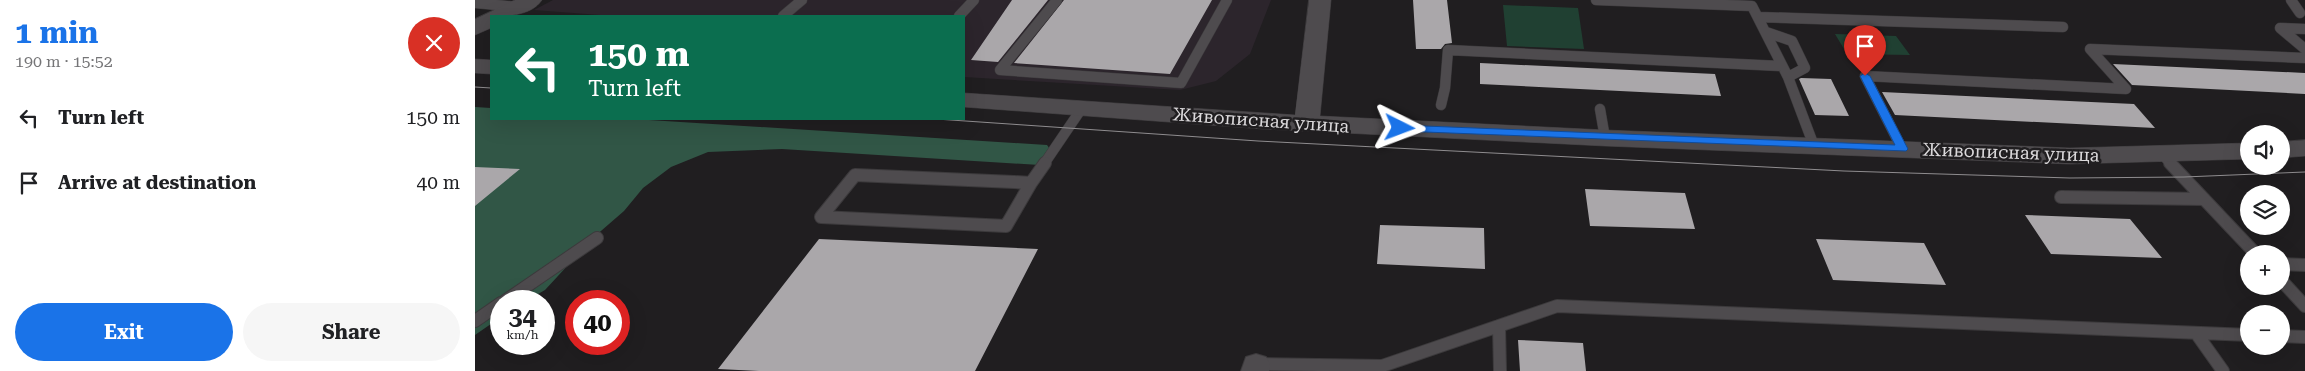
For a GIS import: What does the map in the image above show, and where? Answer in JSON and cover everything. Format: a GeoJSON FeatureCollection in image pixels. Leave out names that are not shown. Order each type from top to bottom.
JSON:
{"type":"FeatureCollection","features":[{"type":"Feature","properties":{"kind":"street"},"geometry":{"type":"LineString","coordinates":[[1307,123],[1320,0]]}},
{"type":"Feature","properties":{"kind":"street"},"geometry":{"type":"LineString","coordinates":[[475,28],[490,18]]}},
{"type":"Feature","properties":{"kind":"street"},"geometry":{"type":"LineString","coordinates":[[475,66],[490,67]]}},
{"type":"Feature","properties":{"kind":"street","name":"Живописная улица"},"geometry":{"type":"LineString","coordinates":[[965,100],[1307,123],[1605,138],[2070,156],[2163,155],[2240,151]]}},
{"type":"Feature","properties":{"kind":"street"},"geometry":{"type":"LineString","coordinates":[[2290,149],[2305,148]]}},
{"type":"Feature","properties":{"kind":"lane"},"geometry":{"type":"LineString","coordinates":[[784,15],[802,0]]}},
{"type":"Feature","properties":{"kind":"lane"},"geometry":{"type":"LineString","coordinates":[[960,15],[974,0]]}},
{"type":"Feature","properties":{"kind":"lane"},"geometry":{"type":"LineString","coordinates":[[1057,0],[1000,70],[1181,83],[1227,0]]}},
{"type":"Feature","properties":{"kind":"lane"},"geometry":{"type":"LineString","coordinates":[[1595,0],[1752,6],[1767,32],[1788,77],[1814,146]]}},
{"type":"Feature","properties":{"kind":"lane"},"geometry":{"type":"LineString","coordinates":[[2291,0],[2300,13]]}},
{"type":"Feature","properties":{"kind":"lane"},"geometry":{"type":"LineString","coordinates":[[475,3],[504,8]]}},
{"type":"Feature","properties":{"kind":"lane"},"geometry":{"type":"LineString","coordinates":[[1759,17],[2063,27]]}},
{"type":"Feature","properties":{"kind":"lane"},"geometry":{"type":"LineString","coordinates":[[2305,29],[2280,28],[2305,49]]}},
{"type":"Feature","properties":{"kind":"lane"},"geometry":{"type":"LineString","coordinates":[[1767,32],[1792,41],[1805,68],[1788,77]]}},
{"type":"Feature","properties":{"kind":"lane"},"geometry":{"type":"LineString","coordinates":[[1902,149],[1865,76],[2127,89],[2090,49],[2305,58]]}},
{"type":"Feature","properties":{"kind":"lane"},"geometry":{"type":"LineString","coordinates":[[1441,105],[1445,88],[1448,50],[1782,66]]}},
{"type":"Feature","properties":{"kind":"lane"},"geometry":{"type":"LineString","coordinates":[[1031,183],[855,174],[821,217],[1006,226],[1031,183],[1082,108]]}},
{"type":"Feature","properties":{"kind":"lane"},"geometry":{"type":"LineString","coordinates":[[1601,109],[1605,138]]}},
{"type":"Feature","properties":{"kind":"lane"},"geometry":{"type":"LineString","coordinates":[[2163,155],[2247,245]]}},
{"type":"Feature","properties":{"kind":"lane"},"geometry":{"type":"LineString","coordinates":[[2061,197],[2204,199]]}},
{"type":"Feature","properties":{"kind":"lane"},"geometry":{"type":"LineString","coordinates":[[521,290],[597,238]]}},
{"type":"Feature","properties":{"kind":"lane"},"geometry":{"type":"LineString","coordinates":[[2290,264],[2305,265]]}},
{"type":"Feature","properties":{"kind":"lane"},"geometry":{"type":"LineString","coordinates":[[2290,290],[2305,306]]}},
{"type":"Feature","properties":{"kind":"lane"},"geometry":{"type":"LineString","coordinates":[[1255,367],[1382,366],[1557,306],[2240,335]]}},
{"type":"Feature","properties":{"kind":"lane"},"geometry":{"type":"LineString","coordinates":[[475,321],[490,311]]}},
{"type":"Feature","properties":{"kind":"lane"},"geometry":{"type":"LineString","coordinates":[[1499,326],[1500,371]]}},
{"type":"Feature","properties":{"kind":"lane"},"geometry":{"type":"LineString","coordinates":[[2196,333],[2223,371]]}},
{"type":"Feature","properties":{"kind":"lane"},"geometry":{"type":"LineString","coordinates":[[2290,337],[2305,338]]}},
{"type":"Feature","properties":{"kind":"shaded area"},"geometry":{"type":"Polygon","coordinates":[[[553,0],[1271,0],[1250,54],[1216,81],[1180,90],[965,77],[965,15],[600,15],[534,10],[553,0]]]}},
{"type":"Feature","properties":{"kind":"green space"},"geometry":{"type":"Polygon","coordinates":[[[1503,5],[1578,8],[1584,49],[1507,46],[1503,5]]]}},
{"type":"Feature","properties":{"kind":"green space"},"geometry":{"type":"Polygon","coordinates":[[[1835,34],[1896,36],[1910,55],[1847,54],[1835,34]]]}},
{"type":"Feature","properties":{"kind":"green space"},"geometry":{"type":"Polygon","coordinates":[[[475,107],[490,108],[490,120],[649,120],[1047,145],[1053,153],[1040,165],[782,149],[708,152],[671,167],[643,188],[624,211],[594,237],[545,290],[490,290],[490,325],[475,335],[475,107]]]}},
{"type":"Feature","properties":{"kind":"building"},"geometry":{"type":"Polygon","coordinates":[[[1012,0],[1048,0],[998,62],[971,60],[1012,0]]]}},
{"type":"Feature","properties":{"kind":"building"},"geometry":{"type":"Polygon","coordinates":[[[1064,0],[1212,0],[1170,74],[1014,63],[1064,0]]]}},
{"type":"Feature","properties":{"kind":"building"},"geometry":{"type":"Polygon","coordinates":[[[1413,0],[1447,0],[1452,43],[1445,44],[1441,49],[1416,49],[1413,0]]]}},
{"type":"Feature","properties":{"kind":"building"},"geometry":{"type":"Polygon","coordinates":[[[1480,63],[1715,74],[1721,96],[1480,84],[1480,63]]]}},
{"type":"Feature","properties":{"kind":"building"},"geometry":{"type":"Polygon","coordinates":[[[2113,64],[2305,73],[2305,94],[2132,85],[2113,64]]]}},
{"type":"Feature","properties":{"kind":"building"},"geometry":{"type":"Polygon","coordinates":[[[1799,79],[1831,79],[1849,116],[1815,115],[1799,79]]]}},
{"type":"Feature","properties":{"kind":"building"},"geometry":{"type":"Polygon","coordinates":[[[1882,92],[2134,104],[2155,128],[1895,115],[1882,92]]]}},
{"type":"Feature","properties":{"kind":"building"},"geometry":{"type":"Polygon","coordinates":[[[475,167],[520,169],[475,206],[475,167]]]}},
{"type":"Feature","properties":{"kind":"building"},"geometry":{"type":"Polygon","coordinates":[[[1585,189],[1685,193],[1695,229],[1590,226],[1585,189]]]}},
{"type":"Feature","properties":{"kind":"building"},"geometry":{"type":"Polygon","coordinates":[[[2025,215],[2130,219],[2162,258],[2051,254],[2025,215]]]}},
{"type":"Feature","properties":{"kind":"building"},"geometry":{"type":"Polygon","coordinates":[[[1380,225],[1484,228],[1485,269],[1377,264],[1380,225]]]}},
{"type":"Feature","properties":{"kind":"building"},"geometry":{"type":"Polygon","coordinates":[[[819,239],[1038,249],[975,371],[759,371],[718,369],[819,239]]]}},
{"type":"Feature","properties":{"kind":"building"},"geometry":{"type":"Polygon","coordinates":[[[1816,239],[1924,243],[1946,285],[1833,280],[1816,239]]]}},
{"type":"Feature","properties":{"kind":"building"},"geometry":{"type":"Polygon","coordinates":[[[1518,340],[1583,343],[1586,371],[1520,371],[1518,340]]]}},
{"type":"Feature","properties":{"kind":"tram line"},"geometry":{"type":"LineString","coordinates":[[475,87],[490,88]]}},
{"type":"Feature","properties":{"kind":"tram line"},"geometry":{"type":"LineString","coordinates":[[951,120],[1258,141],[1844,171],[2070,178],[2184,177],[2305,172]]}},
{"type":"Feature","properties":{"kind":"route"},"geometry":{"type":"LineString","coordinates":[[1400,128],[1902,149],[1865,76]]}}]}
